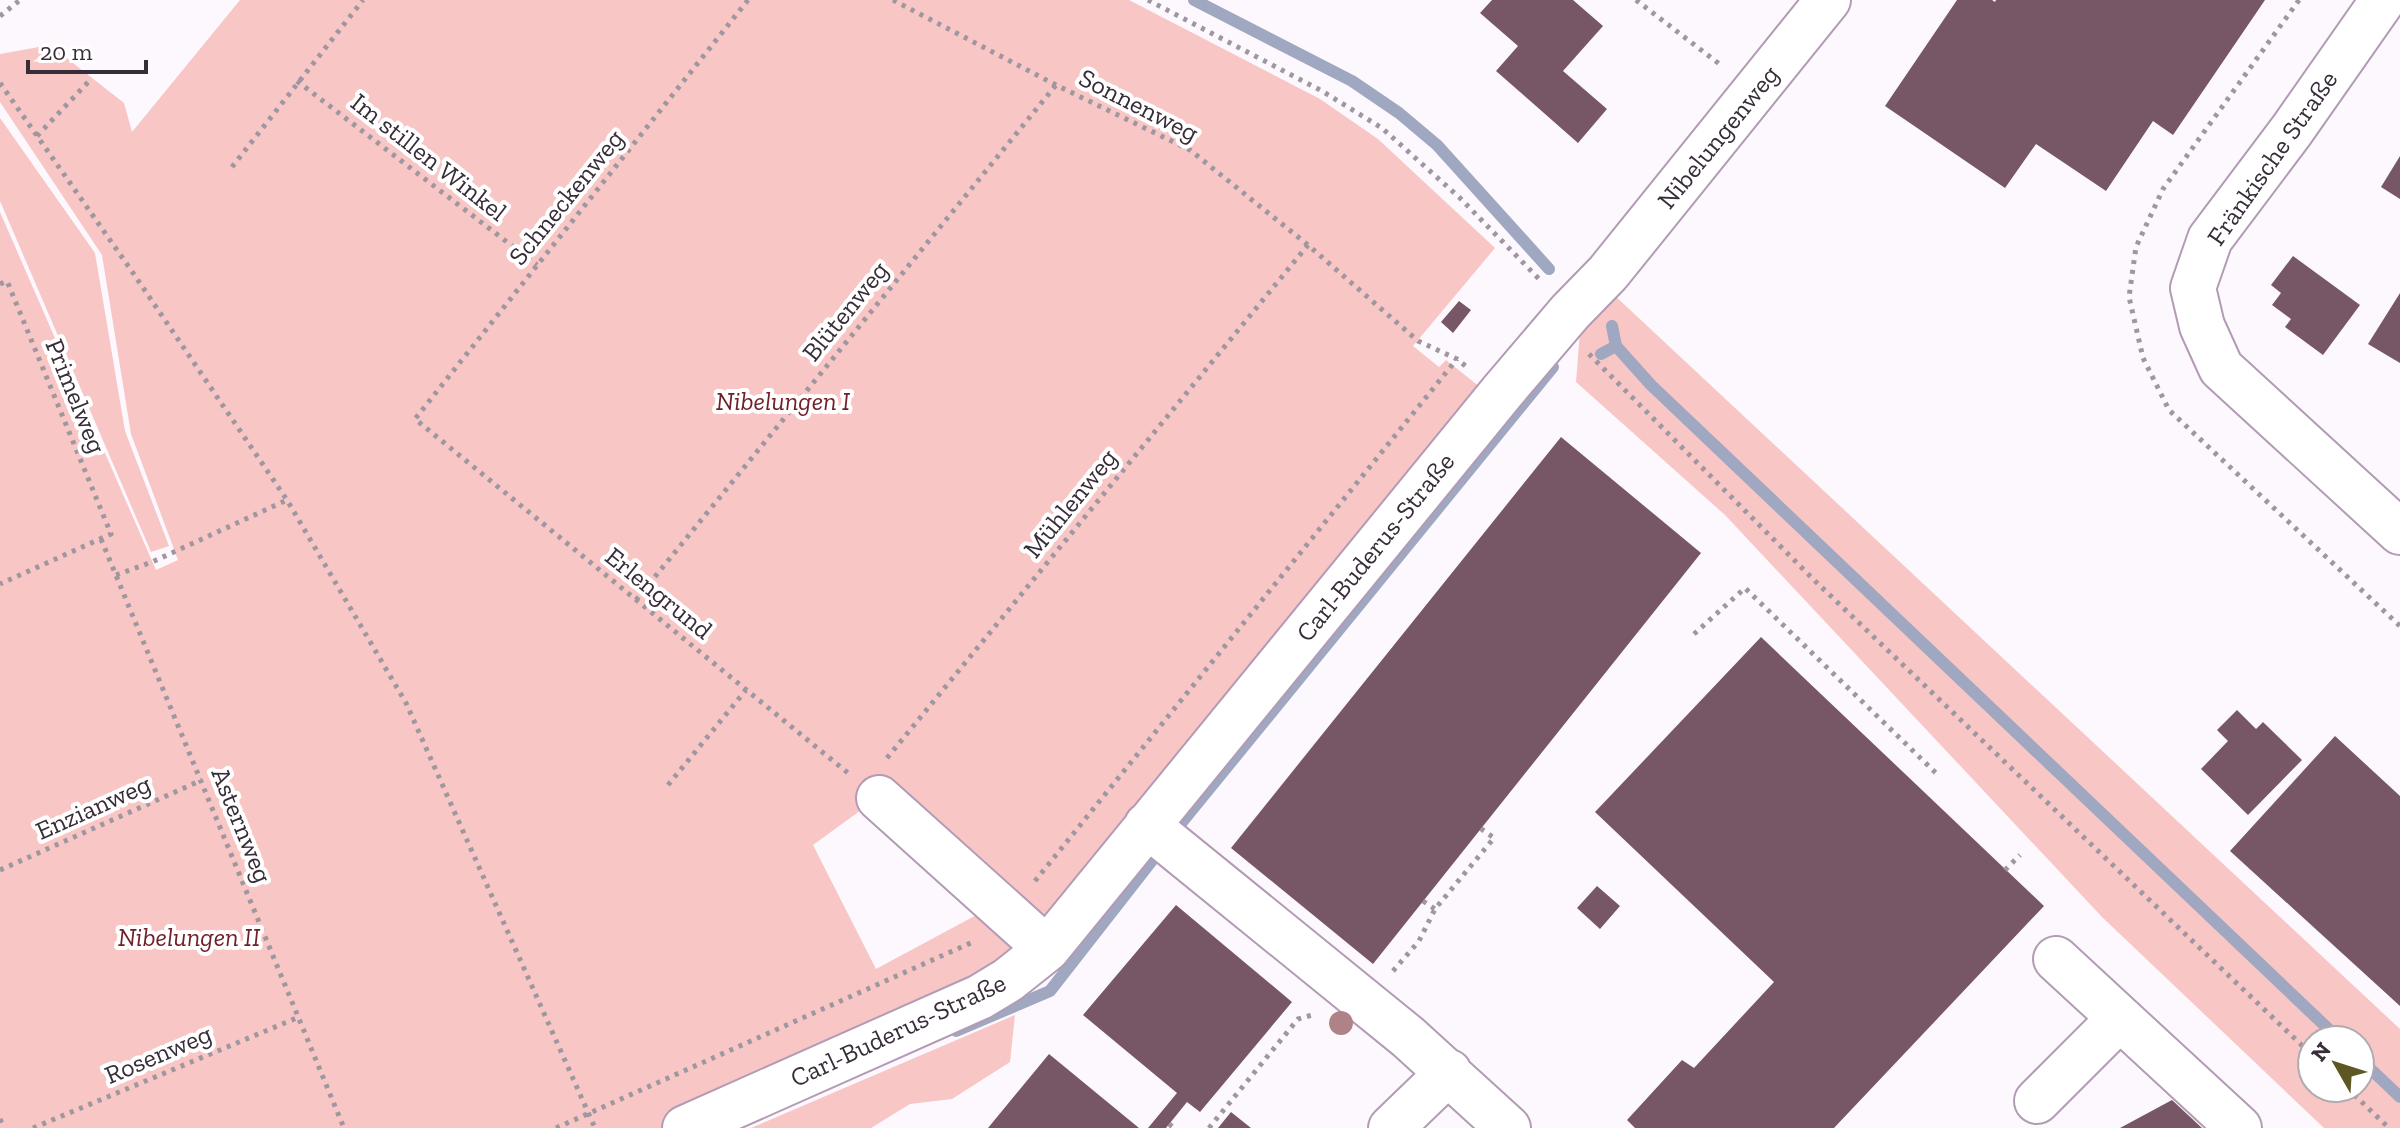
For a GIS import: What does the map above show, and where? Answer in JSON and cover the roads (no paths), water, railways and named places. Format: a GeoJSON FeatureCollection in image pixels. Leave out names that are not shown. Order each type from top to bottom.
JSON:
{"type":"FeatureCollection","features":[{"type":"Feature","properties":{"kind":"street","name":"Nibelungenweg"},"geometry":{"type":"LineString","coordinates":[[1608,273],[1828,0]]}},
{"type":"Feature","properties":{"kind":"street","name":"Fränkische Straße"},"geometry":{"type":"LineString","coordinates":[[2383,0],[2292,130],[2210,239],[2193,288],[2202,326],[2221,368],[2400,532]]}},
{"type":"Feature","properties":{"kind":"street","name":"Carl-Buderus-Straße"},"geometry":{"type":"LineString","coordinates":[[685,1128],[980,997],[1008,980],[1047,949],[1565,318],[1608,273]]}},
{"type":"Feature","properties":{"kind":"street"},"geometry":{"type":"LineString","coordinates":[[871,792],[1047,949]]}},
{"type":"Feature","properties":{"kind":"street"},"geometry":{"type":"LineString","coordinates":[[1147,825],[1449,1072],[1508,1128]]}},
{"type":"Feature","properties":{"kind":"street"},"geometry":{"type":"LineString","coordinates":[[2056,959],[2239,1128]]}},
{"type":"Feature","properties":{"kind":"street"},"geometry":{"type":"LineString","coordinates":[[2037,1101],[2120,1018]]}},
{"type":"Feature","properties":{"kind":"street"},"geometry":{"type":"LineString","coordinates":[[1391,1128],[1449,1072]]}},
{"type":"Feature","properties":{"kind":"waterway"},"geometry":{"type":"LineString","coordinates":[[1194,0],[1352,81],[1399,113],[1437,145],[1549,269]]}},
{"type":"Feature","properties":{"kind":"waterway"},"geometry":{"type":"LineString","coordinates":[[1612,326],[1616,346],[1651,385],[2323,1024]]}},
{"type":"Feature","properties":{"kind":"waterway"},"geometry":{"type":"LineString","coordinates":[[1601,354],[1616,346]]}},
{"type":"Feature","properties":{"kind":"waterway"},"geometry":{"type":"LineString","coordinates":[[1178,827],[1553,367]]}},
{"type":"Feature","properties":{"kind":"waterway"},"geometry":{"type":"LineString","coordinates":[[956,1031],[1050,991],[1157,854]]}},
{"type":"Feature","properties":{"kind":"waterway"},"geometry":{"type":"LineString","coordinates":[[2376,1074],[2400,1097]]}},
{"type":"Feature","properties":{"kind":"park label","name":"Nibelungen I"},"geometry":{"type":"Point","coordinates":[783,401]}},
{"type":"Feature","properties":{"kind":"park label","name":"Nibelungen II"},"geometry":{"type":"Point","coordinates":[189,937]}}]}
